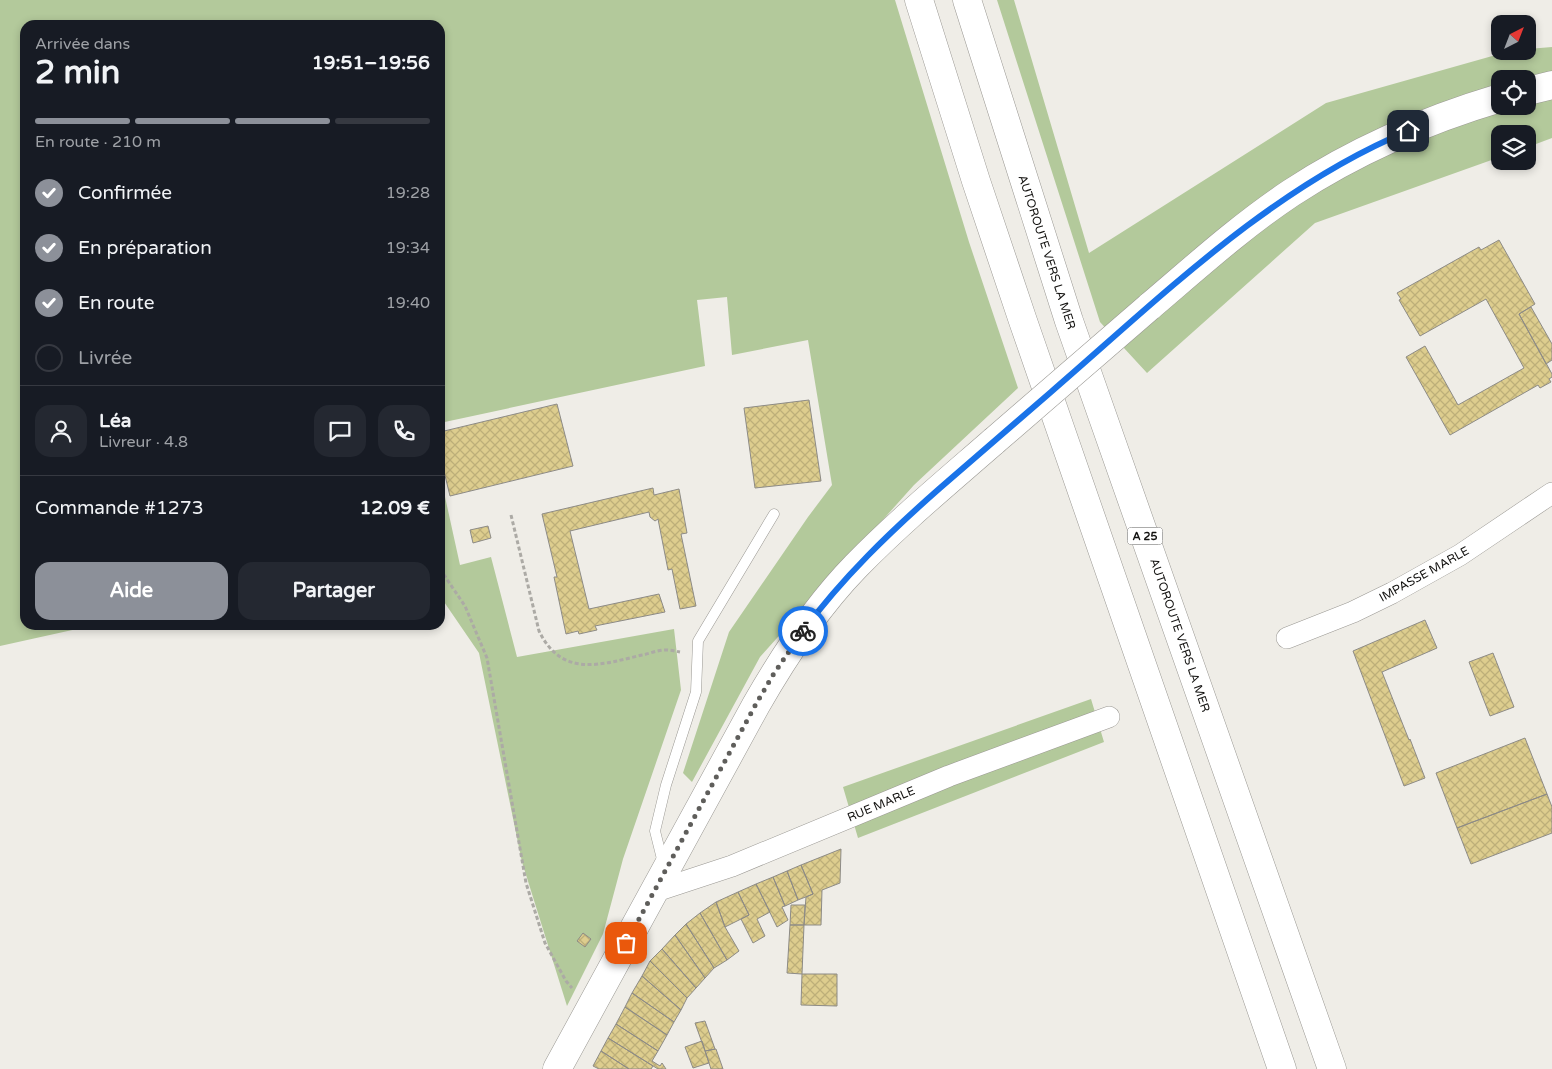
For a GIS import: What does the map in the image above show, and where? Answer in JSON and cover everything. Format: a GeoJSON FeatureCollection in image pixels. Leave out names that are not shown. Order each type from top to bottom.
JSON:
{"type":"FeatureCollection","features":[{"type":"Feature","properties":{"kind":"main road"},"geometry":{"type":"LineString","coordinates":[[919,0],[976,182],[1023,321],[1282,1069]]}},
{"type":"Feature","properties":{"kind":"main road","name":"AUTOROUTE VERS LA MER"},"geometry":{"type":"LineString","coordinates":[[967,0],[1069,321],[1332,1069]]}},
{"type":"Feature","properties":{"kind":"main road"},"geometry":{"type":"LineString","coordinates":[[1536,89],[1552,85]]}},
{"type":"Feature","properties":{"kind":"main road"},"geometry":{"type":"LineString","coordinates":[[557,1069],[765,690],[812,618],[855,567],[994,441],[1149,307],[1241,230],[1290,194],[1316,178],[1396,136],[1451,114],[1491,101]]}},
{"type":"Feature","properties":{"kind":"street","name":"IMPASSE MARLE"},"geometry":{"type":"LineString","coordinates":[[1287,638],[1353,612],[1392,593],[1460,555],[1552,493]]}},
{"type":"Feature","properties":{"kind":"street","name":"RUE MARLE"},"geometry":{"type":"LineString","coordinates":[[659,882],[732,866],[949,776],[1109,717]]}},
{"type":"Feature","properties":{"kind":"lane"},"geometry":{"type":"LineString","coordinates":[[659,882],[655,831],[666,785],[696,692],[698,641],[774,514]]}},
{"type":"Feature","properties":{"kind":"path"},"geometry":{"type":"LineString","coordinates":[[510,515],[539,631],[546,645],[559,656],[577,664],[602,664],[665,650],[698,656]]}},
{"type":"Feature","properties":{"kind":"path"},"geometry":{"type":"LineString","coordinates":[[445,576],[465,606],[487,658],[526,883],[545,942],[566,981],[590,1009]]}},
{"type":"Feature","properties":{"kind":"green space"},"geometry":{"type":"Polygon","coordinates":[[[0,0],[895,0],[969,242],[1018,388],[914,485],[760,657],[692,782],[683,773],[729,632],[832,485],[808,340],[732,355],[727,297],[697,300],[705,366],[445,422],[445,20],[20,20],[20,630],[72,630],[0,646],[0,0]]]}},
{"type":"Feature","properties":{"kind":"green space"},"geometry":{"type":"Polygon","coordinates":[[[997,0],[1014,0],[1089,253],[1326,103],[1491,56],[1491,60],[1536,60],[1536,48],[1552,47],[1552,138],[1536,144],[1536,125],[1491,125],[1491,160],[1315,223],[1147,373],[1100,322],[997,0]]]}},
{"type":"Feature","properties":{"kind":"green space"},"geometry":{"type":"Polygon","coordinates":[[[445,497],[460,565],[491,557],[517,657],[674,629],[681,690],[623,859],[603,934],[567,1006],[522,862],[479,653],[445,603],[445,497]]]}},
{"type":"Feature","properties":{"kind":"green space"},"geometry":{"type":"Polygon","coordinates":[[[1091,699],[1104,742],[858,838],[843,787],[1091,699]]]}},
{"type":"Feature","properties":{"kind":"building"},"geometry":{"type":"Polygon","coordinates":[[[1499,240],[1535,304],[1519,314],[1552,374],[1552,377],[1549,379],[1551,382],[1540,388],[1538,385],[1450,435],[1406,357],[1425,346],[1458,405],[1524,368],[1486,299],[1420,336],[1399,300],[1401,299],[1397,293],[1479,247],[1481,250],[1499,240]]]}},
{"type":"Feature","properties":{"kind":"building"},"geometry":{"type":"Polygon","coordinates":[[[1531,307],[1552,344],[1552,360],[1546,364],[1519,314],[1531,307]]]}},
{"type":"Feature","properties":{"kind":"building"},"geometry":{"type":"Polygon","coordinates":[[[809,400],[821,481],[755,488],[744,408],[809,400]]]}},
{"type":"Feature","properties":{"kind":"building"},"geometry":{"type":"Polygon","coordinates":[[[557,404],[573,466],[450,496],[445,476],[445,431],[557,404]]]}},
{"type":"Feature","properties":{"kind":"building"},"geometry":{"type":"Polygon","coordinates":[[[653,488],[654,495],[679,489],[687,533],[681,534],[696,606],[680,609],[672,569],[668,570],[658,519],[655,521],[650,517],[649,512],[570,531],[589,609],[659,594],[665,612],[595,626],[597,630],[579,634],[578,631],[566,634],[554,577],[557,577],[542,514],[653,488]]]}},
{"type":"Feature","properties":{"kind":"building"},"geometry":{"type":"Polygon","coordinates":[[[488,526],[491,538],[473,543],[470,530],[488,526]]]}},
{"type":"Feature","properties":{"kind":"building"},"geometry":{"type":"Polygon","coordinates":[[[1425,620],[1437,648],[1382,672],[1425,778],[1404,786],[1353,651],[1425,620]]]}},
{"type":"Feature","properties":{"kind":"building"},"geometry":{"type":"Polygon","coordinates":[[[1493,653],[1514,707],[1490,716],[1469,662],[1493,653]]]}},
{"type":"Feature","properties":{"kind":"building"},"geometry":{"type":"Polygon","coordinates":[[[1525,738],[1547,794],[1457,828],[1436,773],[1525,738]]]}},
{"type":"Feature","properties":{"kind":"building"},"geometry":{"type":"Polygon","coordinates":[[[1547,794],[1552,807],[1552,833],[1471,864],[1457,828],[1547,794]]]}},
{"type":"Feature","properties":{"kind":"building"},"geometry":{"type":"Polygon","coordinates":[[[841,849],[840,883],[822,890],[821,925],[804,925],[806,897],[813,894],[801,865],[841,849]]]}},
{"type":"Feature","properties":{"kind":"building"},"geometry":{"type":"Polygon","coordinates":[[[801,865],[813,894],[798,900],[787,871],[801,865]]]}},
{"type":"Feature","properties":{"kind":"building"},"geometry":{"type":"Polygon","coordinates":[[[787,871],[798,900],[785,906],[773,877],[787,871]]]}},
{"type":"Feature","properties":{"kind":"building"},"geometry":{"type":"Polygon","coordinates":[[[773,877],[785,906],[782,907],[788,920],[777,927],[756,884],[773,877]]]}},
{"type":"Feature","properties":{"kind":"building"},"geometry":{"type":"Polygon","coordinates":[[[756,884],[770,912],[757,919],[765,936],[753,943],[741,919],[749,915],[738,892],[756,884]]]}},
{"type":"Feature","properties":{"kind":"building"},"geometry":{"type":"Polygon","coordinates":[[[738,892],[749,915],[725,927],[716,902],[738,892]]]}},
{"type":"Feature","properties":{"kind":"building"},"geometry":{"type":"Polygon","coordinates":[[[716,902],[725,927],[739,951],[727,960],[700,913],[716,902]]]}},
{"type":"Feature","properties":{"kind":"building"},"geometry":{"type":"Polygon","coordinates":[[[791,905],[805,905],[804,925],[790,925],[791,905]]]}},
{"type":"Feature","properties":{"kind":"building"},"geometry":{"type":"Polygon","coordinates":[[[700,913],[727,960],[714,968],[686,924],[700,913]]]}},
{"type":"Feature","properties":{"kind":"building"},"geometry":{"type":"Polygon","coordinates":[[[686,924],[714,968],[705,978],[675,935],[686,924]]]}},
{"type":"Feature","properties":{"kind":"building"},"geometry":{"type":"Polygon","coordinates":[[[790,925],[804,925],[802,974],[787,973],[790,925]]]}},
{"type":"Feature","properties":{"kind":"building"},"geometry":{"type":"Polygon","coordinates":[[[583,933],[591,939],[585,947],[577,941],[583,933]]]}},
{"type":"Feature","properties":{"kind":"building"},"geometry":{"type":"Polygon","coordinates":[[[675,935],[705,978],[696,988],[662,949],[675,935]]]}},
{"type":"Feature","properties":{"kind":"building"},"geometry":{"type":"Polygon","coordinates":[[[662,949],[696,988],[687,998],[650,961],[662,949]]]}},
{"type":"Feature","properties":{"kind":"building"},"geometry":{"type":"Polygon","coordinates":[[[650,961],[687,998],[681,1010],[642,976],[650,961]]]}},
{"type":"Feature","properties":{"kind":"building"},"geometry":{"type":"Polygon","coordinates":[[[802,974],[837,974],[837,1006],[801,1005],[802,974]]]}},
{"type":"Feature","properties":{"kind":"building"},"geometry":{"type":"Polygon","coordinates":[[[642,976],[681,1010],[674,1022],[632,993],[642,976]]]}},
{"type":"Feature","properties":{"kind":"building"},"geometry":{"type":"Polygon","coordinates":[[[632,993],[674,1022],[667,1035],[625,1007],[632,993]]]}},
{"type":"Feature","properties":{"kind":"building"},"geometry":{"type":"Polygon","coordinates":[[[625,1007],[667,1035],[658,1051],[616,1024],[625,1007]]]}},
{"type":"Feature","properties":{"kind":"building"},"geometry":{"type":"Polygon","coordinates":[[[705,1021],[715,1049],[705,1051],[695,1023],[705,1021]]]}},
{"type":"Feature","properties":{"kind":"building"},"geometry":{"type":"Polygon","coordinates":[[[616,1024],[658,1051],[652,1061],[660,1066],[662,1063],[666,1069],[658,1069],[608,1038],[616,1024]]]}},
{"type":"Feature","properties":{"kind":"building"},"geometry":{"type":"Polygon","coordinates":[[[608,1038],[653,1066],[651,1069],[629,1069],[601,1051],[608,1038]]]}},
{"type":"Feature","properties":{"kind":"building"},"geometry":{"type":"Polygon","coordinates":[[[702,1041],[709,1063],[693,1068],[685,1047],[702,1041]]]}},
{"type":"Feature","properties":{"kind":"building"},"geometry":{"type":"Polygon","coordinates":[[[716,1049],[723,1069],[711,1069],[705,1051],[716,1049]]]}},
{"type":"Feature","properties":{"kind":"building"},"geometry":{"type":"Polygon","coordinates":[[[601,1051],[629,1069],[599,1069],[593,1066],[601,1051]]]}},
{"type":"Feature","properties":{"kind":"way so far"},"geometry":{"type":"LineString","coordinates":[[626,943],[756,704],[803,631]]}},
{"type":"Feature","properties":{"kind":"route"},"geometry":{"type":"LineString","coordinates":[[803,631],[830,595],[878,544],[1206,258],[1302,186],[1371,147],[1408,131]]}}]}
